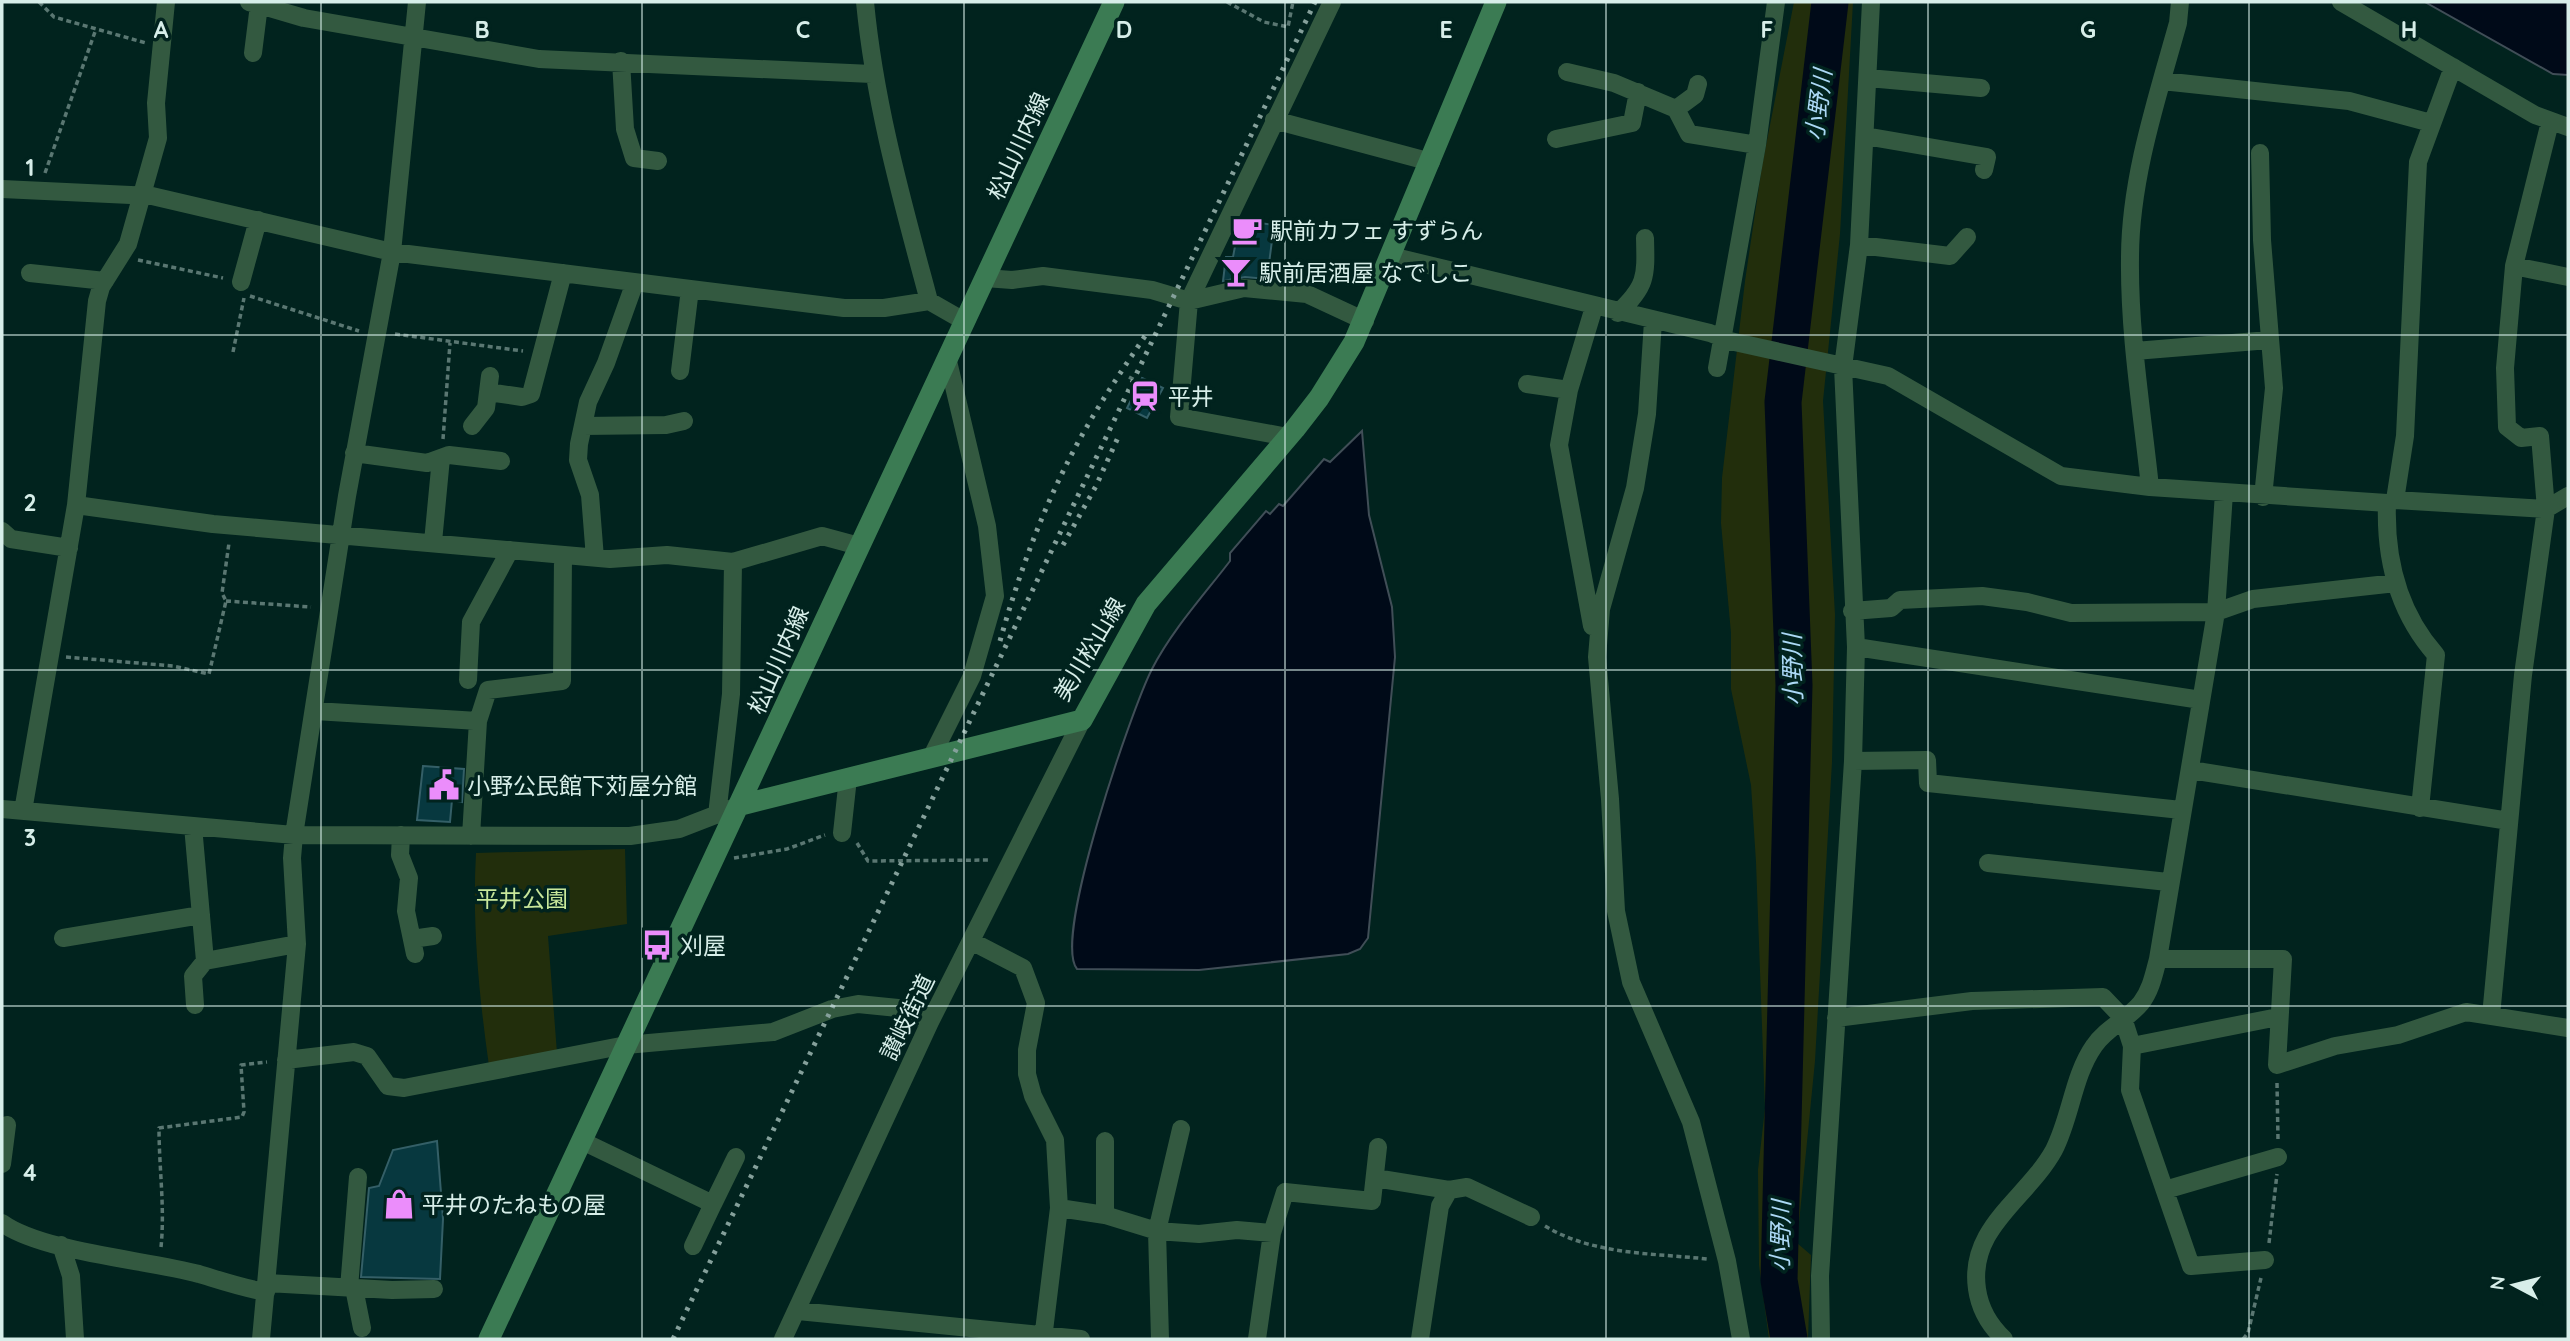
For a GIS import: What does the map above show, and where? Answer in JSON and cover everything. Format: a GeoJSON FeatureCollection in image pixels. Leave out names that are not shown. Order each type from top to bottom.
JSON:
{"type":"FeatureCollection","features":[{"type":"Feature","properties":{"kind":"main road","name":"松山川内線"},"geometry":{"type":"LineString","coordinates":[[489,1339],[741,805],[1114,2]]}},
{"type":"Feature","properties":{"kind":"main road","name":"美川松山線"},"geometry":{"type":"LineString","coordinates":[[741,805],[1082,720],[1146,604],[1320,398],[1365,321],[1496,2]]}},
{"type":"Feature","properties":{"kind":"street"},"geometry":{"type":"LineString","coordinates":[[23,810],[76,505],[97,301],[105,281],[122,256],[159,138],[156,103],[166,2]]}},
{"type":"Feature","properties":{"kind":"street"},"geometry":{"type":"LineString","coordinates":[[261,1339],[297,944],[292,858],[294,835],[354,453],[392,252],[417,2]]}},
{"type":"Feature","properties":{"kind":"street"},"geometry":{"type":"LineString","coordinates":[[864,2],[872,74],[929,301]]}},
{"type":"Feature","properties":{"kind":"street"},"geometry":{"type":"LineString","coordinates":[[1288,437],[1179,417],[1189,301],[1273,120],[1332,2]]}},
{"type":"Feature","properties":{"kind":"street"},"geometry":{"type":"LineString","coordinates":[[1717,368],[1727,340],[1776,2]]}},
{"type":"Feature","properties":{"kind":"street"},"geometry":{"type":"LineString","coordinates":[[1821,1339],[1821,1276],[1853,761],[1856,647],[1839,366],[1860,246],[1871,2]]}},
{"type":"Feature","properties":{"kind":"street"},"geometry":{"type":"LineString","coordinates":[[2150,487],[2135,351],[2130,257],[2134,209],[2162,81],[2178,23],[2180,2]]}},
{"type":"Feature","properties":{"kind":"street"},"geometry":{"type":"LineString","coordinates":[[2341,2],[2550,122],[2568,127]]}},
{"type":"Feature","properties":{"kind":"street"},"geometry":{"type":"LineString","coordinates":[[253,53],[254,3],[304,18],[539,59],[872,74]]}},
{"type":"Feature","properties":{"kind":"street"},"geometry":{"type":"LineString","coordinates":[[621,61],[625,129],[634,158],[658,161]]}},
{"type":"Feature","properties":{"kind":"street"},"geometry":{"type":"LineString","coordinates":[[2420,808],[2436,655],[2411,624],[2396,583],[2386,541],[2405,436],[2418,162],[2453,67]]}},
{"type":"Feature","properties":{"kind":"street"},"geometry":{"type":"LineString","coordinates":[[1567,72],[1638,92],[1676,109],[1689,134],[1757,145]]}},
{"type":"Feature","properties":{"kind":"street"},"geometry":{"type":"LineString","coordinates":[[1868,78],[1981,88]]}},
{"type":"Feature","properties":{"kind":"street"},"geometry":{"type":"LineString","coordinates":[[2162,81],[2348,101],[2431,123]]}},
{"type":"Feature","properties":{"kind":"street"},"geometry":{"type":"LineString","coordinates":[[1676,109],[1695,95],[1698,84]]}},
{"type":"Feature","properties":{"kind":"street"},"geometry":{"type":"LineString","coordinates":[[1556,139],[1632,123],[1638,92]]}},
{"type":"Feature","properties":{"kind":"street"},"geometry":{"type":"LineString","coordinates":[[1273,120],[1430,162]]}},
{"type":"Feature","properties":{"kind":"street"},"geometry":{"type":"LineString","coordinates":[[2491,1016],[2523,675],[2546,509],[2540,436],[2521,438],[2508,427],[2505,368],[2514,266],[2550,122]]}},
{"type":"Feature","properties":{"kind":"street"},"geometry":{"type":"LineString","coordinates":[[1866,136],[1987,157],[1984,170]]}},
{"type":"Feature","properties":{"kind":"street"},"geometry":{"type":"LineString","coordinates":[[2260,152],[2269,340],[2274,388],[2263,497]]}},
{"type":"Feature","properties":{"kind":"street"},"geometry":{"type":"LineString","coordinates":[[2,189],[143,196],[392,252],[844,308],[884,309],[929,301],[964,321]]}},
{"type":"Feature","properties":{"kind":"street"},"geometry":{"type":"LineString","coordinates":[[241,282],[258,220]]}},
{"type":"Feature","properties":{"kind":"street"},"geometry":{"type":"LineString","coordinates":[[1860,246],[1950,256],[1967,237]]}},
{"type":"Feature","properties":{"kind":"street"},"geometry":{"type":"LineString","coordinates":[[1618,313],[1637,295],[1646,279],[1646,238]]}},
{"type":"Feature","properties":{"kind":"street"},"geometry":{"type":"LineString","coordinates":[[1391,256],[1618,313],[1710,333],[1727,340],[1888,376],[2061,476],[2263,497],[2546,509],[2568,496]]}},
{"type":"Feature","properties":{"kind":"street"},"geometry":{"type":"LineString","coordinates":[[2514,266],[2568,277]]}},
{"type":"Feature","properties":{"kind":"street"},"geometry":{"type":"LineString","coordinates":[[30,273],[105,281]]}},
{"type":"Feature","properties":{"kind":"street"},"geometry":{"type":"LineString","coordinates":[[472,426],[486,408],[489,384],[522,397],[531,394],[563,273]]}},
{"type":"Feature","properties":{"kind":"street"},"geometry":{"type":"LineString","coordinates":[[985,278],[1012,280],[1043,275],[1152,290],[1189,301],[1244,288],[1307,294],[1365,321]]}},
{"type":"Feature","properties":{"kind":"street"},"geometry":{"type":"LineString","coordinates":[[595,558],[590,495],[578,460],[588,402],[606,363],[635,282]]}},
{"type":"Feature","properties":{"kind":"street"},"geometry":{"type":"LineString","coordinates":[[680,370],[690,289]]}},
{"type":"Feature","properties":{"kind":"street"},"geometry":{"type":"LineString","coordinates":[[1594,307],[1569,390],[1559,445],[1583,565],[1597,657],[1610,799],[1616,911],[1622,950],[1631,982],[1691,1122],[1727,1261],[1741,1339]]}},
{"type":"Feature","properties":{"kind":"street"},"geometry":{"type":"LineString","coordinates":[[1597,657],[1601,609],[1636,488],[1647,414],[1653,321]]}},
{"type":"Feature","properties":{"kind":"street"},"geometry":{"type":"LineString","coordinates":[[2135,351],[2269,340]]}},
{"type":"Feature","properties":{"kind":"street"},"geometry":{"type":"LineString","coordinates":[[931,758],[972,676],[995,596],[987,526],[947,357]]}},
{"type":"Feature","properties":{"kind":"street"},"geometry":{"type":"LineString","coordinates":[[1527,384],[1569,390]]}},
{"type":"Feature","properties":{"kind":"street"},"geometry":{"type":"LineString","coordinates":[[583,426],[666,425],[684,421]]}},
{"type":"Feature","properties":{"kind":"street"},"geometry":{"type":"LineString","coordinates":[[354,453],[427,463],[449,455],[501,461]]}},
{"type":"Feature","properties":{"kind":"street"},"geometry":{"type":"LineString","coordinates":[[433,542],[441,458]]}},
{"type":"Feature","properties":{"kind":"street"},"geometry":{"type":"LineString","coordinates":[[2004,1339],[1992,1328],[1982,1310],[1975,1275],[1978,1254],[1985,1235],[2034,1179],[2053,1152],[2065,1126],[2087,1056],[2101,1035],[2139,1005],[2150,989],[2158,959],[2168,882],[2191,770],[2216,612],[2224,493]]}},
{"type":"Feature","properties":{"kind":"street"},"geometry":{"type":"LineString","coordinates":[[76,505],[232,526],[595,558],[667,555],[733,562],[822,536],[859,546]]}},
{"type":"Feature","properties":{"kind":"street"},"geometry":{"type":"LineString","coordinates":[[2,531],[11,539],[69,548]]}},
{"type":"Feature","properties":{"kind":"street"},"geometry":{"type":"LineString","coordinates":[[468,680],[471,622],[510,550]]}},
{"type":"Feature","properties":{"kind":"street"},"geometry":{"type":"LineString","coordinates":[[471,836],[478,721],[488,691],[562,681],[563,555]]}},
{"type":"Feature","properties":{"kind":"street"},"geometry":{"type":"LineString","coordinates":[[717,815],[731,694],[733,562]]}},
{"type":"Feature","properties":{"kind":"street"},"geometry":{"type":"LineString","coordinates":[[1852,611],[1891,608],[1900,600],[1982,596],[2027,602],[2071,613],[2216,612],[2264,598],[2396,583]]}},
{"type":"Feature","properties":{"kind":"street"},"geometry":{"type":"LineString","coordinates":[[1856,647],[2201,700]]}},
{"type":"Feature","properties":{"kind":"street"},"geometry":{"type":"LineString","coordinates":[[315,711],[478,721]]}},
{"type":"Feature","properties":{"kind":"street","name":"讃岐街道"},"geometry":{"type":"LineString","coordinates":[[783,1339],[930,1022],[1082,720]]}},
{"type":"Feature","properties":{"kind":"street"},"geometry":{"type":"LineString","coordinates":[[1853,761],[1927,760],[1928,783],[2181,810]]}},
{"type":"Feature","properties":{"kind":"street"},"geometry":{"type":"LineString","coordinates":[[2191,770],[2509,821]]}},
{"type":"Feature","properties":{"kind":"street"},"geometry":{"type":"LineString","coordinates":[[842,833],[848,778]]}},
{"type":"Feature","properties":{"kind":"street"},"geometry":{"type":"LineString","coordinates":[[2,809],[294,835],[630,836],[679,829],[741,805]]}},
{"type":"Feature","properties":{"kind":"street"},"geometry":{"type":"LineString","coordinates":[[193,826],[205,961]]}},
{"type":"Feature","properties":{"kind":"street"},"geometry":{"type":"LineString","coordinates":[[401,835],[400,855],[408,878],[406,911],[413,947],[433,936]]}},
{"type":"Feature","properties":{"kind":"street"},"geometry":{"type":"LineString","coordinates":[[1988,863],[2168,882]]}},
{"type":"Feature","properties":{"kind":"street"},"geometry":{"type":"LineString","coordinates":[[63,938],[201,915]]}},
{"type":"Feature","properties":{"kind":"street"},"geometry":{"type":"LineString","coordinates":[[971,941],[1023,968],[1036,1003],[1027,1051],[1027,1074],[1033,1096],[1055,1140],[1059,1208],[1043,1337]]}},
{"type":"Feature","properties":{"kind":"street"},"geometry":{"type":"LineString","coordinates":[[195,1005],[193,976],[205,961],[297,944]]}},
{"type":"Feature","properties":{"kind":"street"},"geometry":{"type":"LineString","coordinates":[[2158,959],[2283,959],[2277,1065],[2335,1046],[2398,1035],[2466,1012],[2568,1028]]}},
{"type":"Feature","properties":{"kind":"street"},"geometry":{"type":"LineString","coordinates":[[1836,1018],[1972,1001],[2103,997],[2123,1018],[2132,1046],[2130,1090],[2191,1266],[2265,1259]]}},
{"type":"Feature","properties":{"kind":"street"},"geometry":{"type":"LineString","coordinates":[[286,1060],[354,1052],[367,1056],[388,1086],[404,1088],[626,1045],[773,1032],[832,1009],[858,1004],[898,1008],[930,1022]]}},
{"type":"Feature","properties":{"kind":"street"},"geometry":{"type":"LineString","coordinates":[[2132,1046],[2278,1017]]}},
{"type":"Feature","properties":{"kind":"street"},"geometry":{"type":"LineString","coordinates":[[2,1164],[6,1125]]}},
{"type":"Feature","properties":{"kind":"street"},"geometry":{"type":"LineString","coordinates":[[1160,1339],[1157,1231],[1181,1129]]}},
{"type":"Feature","properties":{"kind":"street"},"geometry":{"type":"LineString","coordinates":[[582,1140],[713,1204]]}},
{"type":"Feature","properties":{"kind":"street"},"geometry":{"type":"LineString","coordinates":[[1105,1141],[1105,1215]]}},
{"type":"Feature","properties":{"kind":"street"},"geometry":{"type":"LineString","coordinates":[[1257,1339],[1272,1234],[1285,1192],[1371,1201],[1378,1147]]}},
{"type":"Feature","properties":{"kind":"street"},"geometry":{"type":"LineString","coordinates":[[2165,1190],[2278,1156]]}},
{"type":"Feature","properties":{"kind":"street"},"geometry":{"type":"LineString","coordinates":[[693,1246],[736,1157]]}},
{"type":"Feature","properties":{"kind":"street"},"geometry":{"type":"LineString","coordinates":[[358,1177],[351,1288],[362,1328]]}},
{"type":"Feature","properties":{"kind":"street"},"geometry":{"type":"LineString","coordinates":[[1375,1178],[1449,1190],[1467,1187],[1531,1217]]}},
{"type":"Feature","properties":{"kind":"street"},"geometry":{"type":"LineString","coordinates":[[1420,1339],[1440,1206],[1449,1190]]}},
{"type":"Feature","properties":{"kind":"street"},"geometry":{"type":"LineString","coordinates":[[1059,1208],[1105,1215],[1157,1231],[1199,1234],[1237,1230],[1272,1234]]}},
{"type":"Feature","properties":{"kind":"street"},"geometry":{"type":"LineString","coordinates":[[2,1223],[12,1230],[61,1245],[198,1274],[231,1287],[434,1289]]}},
{"type":"Feature","properties":{"kind":"street"},"geometry":{"type":"LineString","coordinates":[[61,1245],[71,1276],[75,1339]]}},
{"type":"Feature","properties":{"kind":"street"},"geometry":{"type":"LineString","coordinates":[[797,1311],[1081,1339]]}},
{"type":"Feature","properties":{"kind":"path"},"geometry":{"type":"LineString","coordinates":[[39,2],[54,17],[162,47]]}},
{"type":"Feature","properties":{"kind":"path"},"geometry":{"type":"LineString","coordinates":[[1227,2],[1264,22],[1288,27],[1293,2]]}},
{"type":"Feature","properties":{"kind":"path"},"geometry":{"type":"LineString","coordinates":[[39,190],[96,29]]}},
{"type":"Feature","properties":{"kind":"path"},"geometry":{"type":"LineString","coordinates":[[122,256],[241,282]]}},
{"type":"Feature","properties":{"kind":"path"},"geometry":{"type":"LineString","coordinates":[[233,352],[245,295],[376,333],[542,354]]}},
{"type":"Feature","properties":{"kind":"path"},"geometry":{"type":"LineString","coordinates":[[441,458],[450,344]]}},
{"type":"Feature","properties":{"kind":"path"},"geometry":{"type":"LineString","coordinates":[[1129,377],[1140,383]]}},
{"type":"Feature","properties":{"kind":"path"},"geometry":{"type":"LineString","coordinates":[[50,655],[173,666],[209,674],[226,601],[222,593],[232,526]]}},
{"type":"Feature","properties":{"kind":"path"},"geometry":{"type":"LineString","coordinates":[[226,601],[331,608]]}},
{"type":"Feature","properties":{"kind":"path"},"geometry":{"type":"LineString","coordinates":[[715,859],[756,857],[824,835],[842,833],[857,841],[868,861],[1012,860]]}},
{"type":"Feature","properties":{"kind":"path"},"geometry":{"type":"LineString","coordinates":[[159,1267],[164,1220],[160,1192],[159,1128],[237,1120],[244,1112],[241,1065],[286,1060]]}},
{"type":"Feature","properties":{"kind":"path"},"geometry":{"type":"LineString","coordinates":[[2243,1339],[2248,1333],[2274,1216],[2278,1156],[2277,1078]]}},
{"type":"Feature","properties":{"kind":"path"},"geometry":{"type":"LineString","coordinates":[[1531,1217],[1565,1238],[1594,1247],[1727,1261]]}},
{"type":"Feature","properties":{"kind":"green space"},"geometry":{"type":"Polygon","coordinates":[[[1794,2],[1853,2],[1840,234],[1823,401],[1835,615],[1832,762],[1815,1061],[1797,1243],[1811,1255],[1808,1339],[1769,1339],[1759,1265],[1758,1170],[1765,1108],[1756,862],[1751,785],[1731,689],[1731,633],[1721,523],[1722,478],[1745,281],[1762,166],[1794,2]]]}},
{"type":"Feature","properties":{"kind":"green space","name":"平井公園"},"geometry":{"type":"Polygon","coordinates":[[[625,849],[627,924],[548,936],[557,1053],[489,1066],[477,960],[476,853],[625,849]]]}},
{"type":"Feature","properties":{"kind":"water"},"geometry":{"type":"Polygon","coordinates":[[[2425,2],[2568,2],[2568,75],[2553,74],[2425,2]]]}},
{"type":"Feature","properties":{"kind":"water"},"geometry":{"type":"Polygon","coordinates":[[[1362,431],[1369,515],[1392,607],[1395,657],[1368,938],[1360,949],[1348,954],[1199,970],[1077,969],[1072,949],[1075,915],[1084,871],[1128,728],[1152,669],[1179,627],[1230,561],[1230,553],[1266,511],[1270,514],[1279,504],[1283,506],[1324,459],[1330,462],[1362,431]]]}},
{"type":"Feature","properties":{"kind":"building"},"geometry":{"type":"Polygon","coordinates":[[[1240,220],[1274,225],[1267,279],[1245,277],[1223,281],[1226,257],[1233,257],[1240,220]]]}},
{"type":"Feature","properties":{"kind":"building"},"geometry":{"type":"Polygon","coordinates":[[[1142,378],[1163,388],[1147,418],[1127,408],[1142,378]]]}},
{"type":"Feature","properties":{"kind":"building","name":"小野公民館下苅屋分館"},"geometry":{"type":"Polygon","coordinates":[[[423,766],[464,769],[462,802],[452,800],[450,822],[417,820],[423,766]]]}},
{"type":"Feature","properties":{"kind":"building","name":"平井のたねもの屋"},"geometry":{"type":"Polygon","coordinates":[[[437,1141],[443,1219],[440,1279],[361,1277],[369,1188],[379,1186],[393,1150],[437,1141]]]}},
{"type":"Feature","properties":{"kind":"waterway","name":"小野川"},"geometry":{"type":"LineString","coordinates":[[1789,1339],[1779,1280],[1794,685],[1783,402],[1830,2]]}},
{"type":"Feature","properties":{"kind":"railway"},"geometry":{"type":"LineString","coordinates":[[673,1339],[1315,2]]}},
{"type":"Feature","properties":{"kind":"railway"},"geometry":{"type":"LineString","coordinates":[[1000,641],[1027,557],[1061,475],[1096,411],[1147,333]]}},
{"type":"Feature","properties":{"kind":"railway"},"geometry":{"type":"LineString","coordinates":[[1063,545],[1096,486],[1120,433]]}},
{"type":"Feature","properties":{"kind":"place","name":"駅前カフェ すずらん"},"geometry":{"type":"Point","coordinates":[1247,230]}},
{"type":"Feature","properties":{"kind":"place","name":"駅前居酒屋 なでしこ"},"geometry":{"type":"Point","coordinates":[1236,272]}},
{"type":"Feature","properties":{"kind":"place","name":"平井"},"geometry":{"type":"Point","coordinates":[1145,396]}},
{"type":"Feature","properties":{"kind":"place","name":"小野公民館下苅屋分館"},"geometry":{"type":"Point","coordinates":[444,785]}},
{"type":"Feature","properties":{"kind":"place","name":"刈屋"},"geometry":{"type":"Point","coordinates":[657,945]}},
{"type":"Feature","properties":{"kind":"place","name":"平井のたねもの屋"},"geometry":{"type":"Point","coordinates":[399,1204]}}]}
